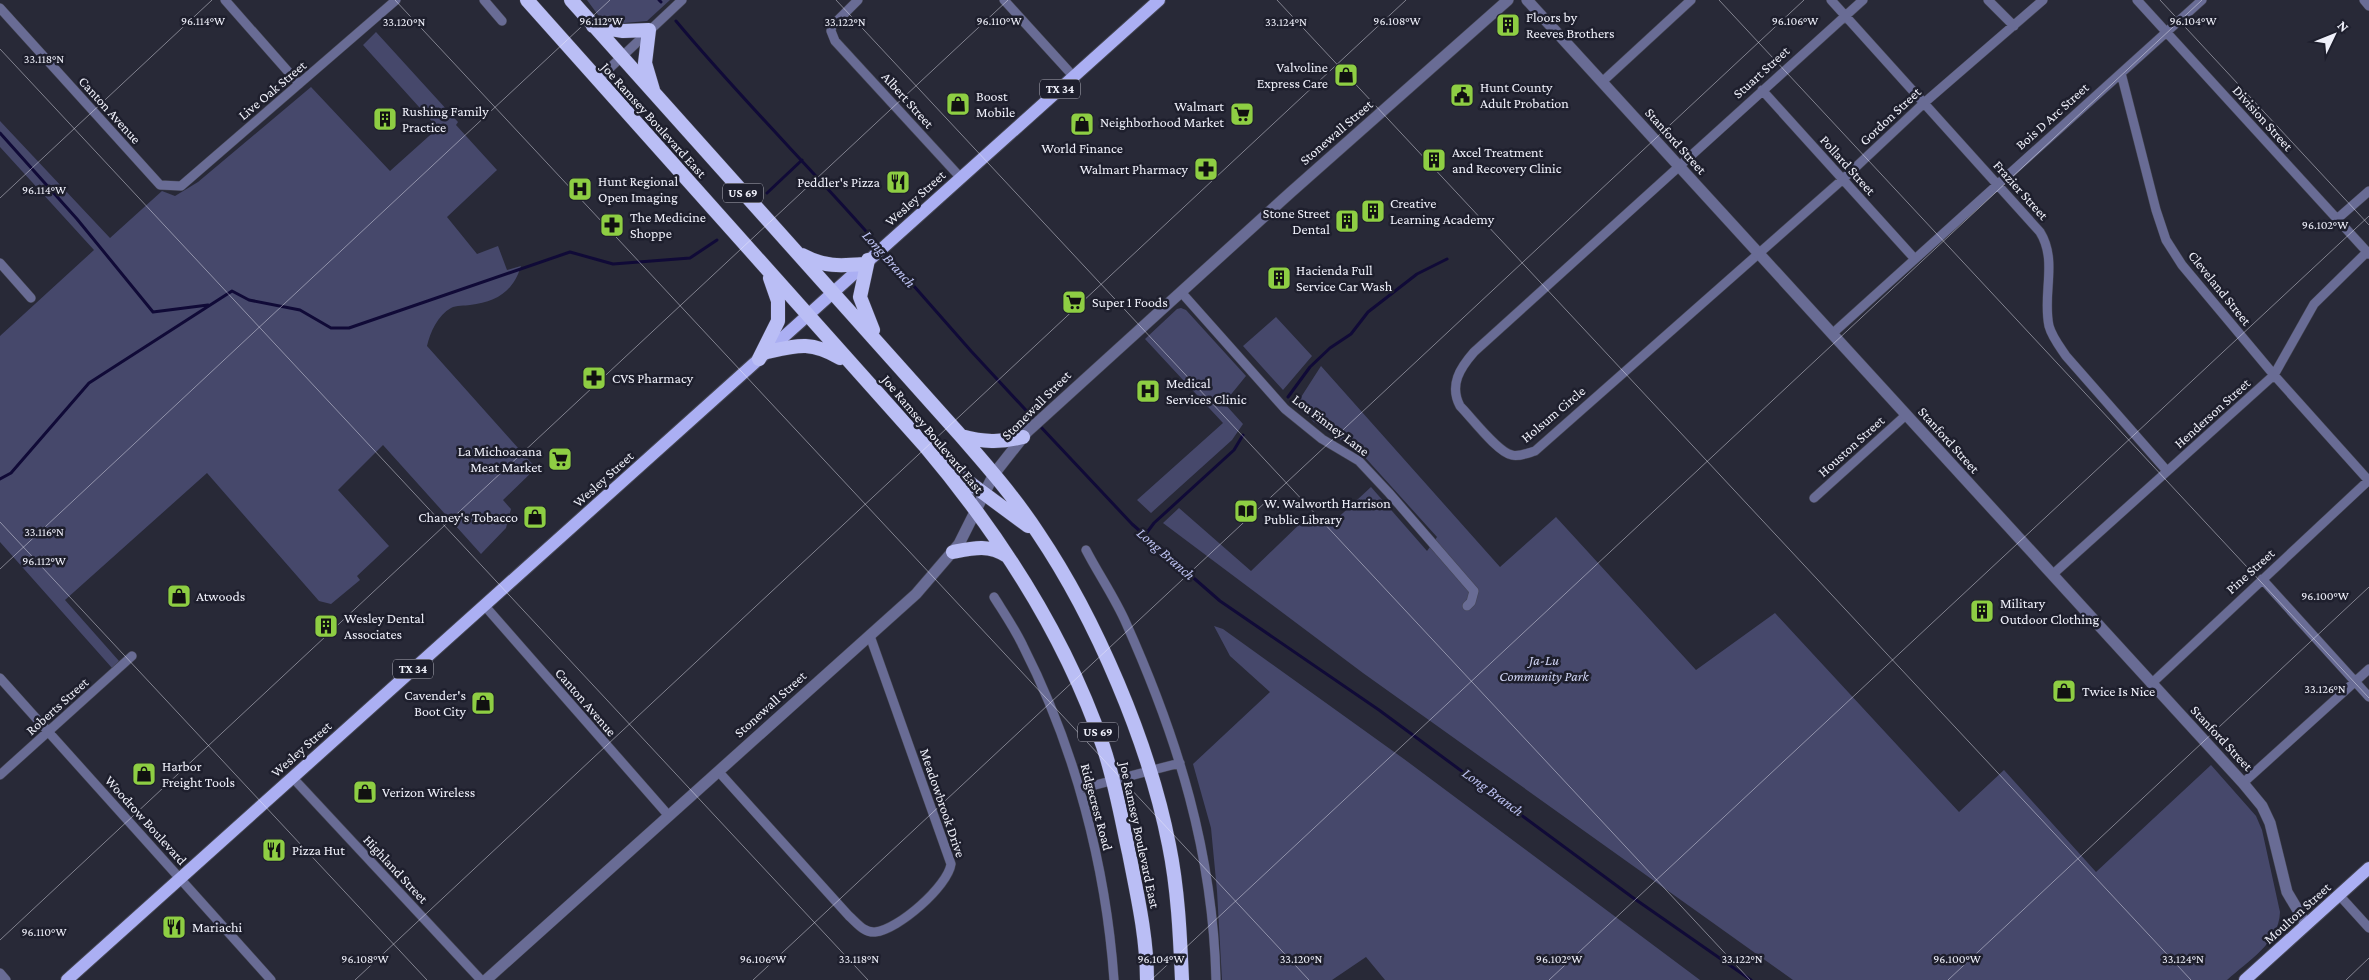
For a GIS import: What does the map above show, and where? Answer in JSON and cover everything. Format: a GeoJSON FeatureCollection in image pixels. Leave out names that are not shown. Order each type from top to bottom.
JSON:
{"type":"FeatureCollection","features":[{"type":"Feature","properties":{"kind":"highway","name":"Joe Ramsey Boulevard East"},"geometry":{"type":"LineString","coordinates":[[527,0],[936,459],[976,510],[1008,557],[1052,630],[1081,689],[1103,746],[1113,780],[1139,904],[1147,980]]}},
{"type":"Feature","properties":{"kind":"highway","name":"Joe Ramsey Boulevard East"},"geometry":{"type":"LineString","coordinates":[[570,0],[961,436],[994,474],[1039,534],[1100,646],[1150,771],[1169,844],[1175,882],[1182,980]]}},
{"type":"Feature","properties":{"kind":"highway"},"geometry":{"type":"LineString","coordinates":[[593,26],[623,31],[649,30],[645,63],[654,94]]}},
{"type":"Feature","properties":{"kind":"highway"},"geometry":{"type":"LineString","coordinates":[[795,251],[816,263],[867,261],[860,297],[863,310],[881,346]]}},
{"type":"Feature","properties":{"kind":"highway"},"geometry":{"type":"LineString","coordinates":[[763,355],[778,321],[778,301],[768,272]]}},
{"type":"Feature","properties":{"kind":"highway"},"geometry":{"type":"LineString","coordinates":[[763,355],[798,345],[819,346],[851,364]]}},
{"type":"Feature","properties":{"kind":"highway"},"geometry":{"type":"LineString","coordinates":[[961,436],[985,442],[1006,441],[1025,434]]}},
{"type":"Feature","properties":{"kind":"highway"},"geometry":{"type":"LineString","coordinates":[[936,459],[1039,534]]}},
{"type":"Feature","properties":{"kind":"highway"},"geometry":{"type":"LineString","coordinates":[[953,552],[985,548],[996,549],[1008,557]]}},
{"type":"Feature","properties":{"kind":"main road","name":"Wesley Street"},"geometry":{"type":"LineString","coordinates":[[67,980],[1159,0]]}},
{"type":"Feature","properties":{"kind":"main road","name":"Moulton Street"},"geometry":{"type":"LineString","coordinates":[[2245,980],[2369,868]]}},
{"type":"Feature","properties":{"kind":"street"},"geometry":{"type":"LineString","coordinates":[[225,0],[299,84]]}},
{"type":"Feature","properties":{"kind":"street","name":"Live Oak Street"},"geometry":{"type":"LineString","coordinates":[[160,185],[181,186],[396,0]]}},
{"type":"Feature","properties":{"kind":"street"},"geometry":{"type":"LineString","coordinates":[[484,0],[502,21]]}},
{"type":"Feature","properties":{"kind":"street","name":"Albert Street"},"geometry":{"type":"LineString","coordinates":[[858,0],[832,26],[831,31],[836,41],[960,177]]}},
{"type":"Feature","properties":{"kind":"street"},"geometry":{"type":"LineString","coordinates":[[1004,0],[1074,77]]}},
{"type":"Feature","properties":{"kind":"street","name":"Stonewall Street"},"geometry":{"type":"LineString","coordinates":[[486,980],[916,594],[953,552],[994,474],[1025,434],[1051,409],[1508,0]]}},
{"type":"Feature","properties":{"kind":"street","name":"Stanford Street"},"geometry":{"type":"LineString","coordinates":[[1527,0],[2243,783],[2262,806],[2270,823],[2287,892],[2306,924]]}},
{"type":"Feature","properties":{"kind":"street","name":"Frazier Street"},"geometry":{"type":"LineString","coordinates":[[1830,0],[2040,232],[2047,242],[2050,255],[2048,317],[2054,339],[2066,356],[2167,471]]}},
{"type":"Feature","properties":{"kind":"street","name":"Stuart Street"},"geometry":{"type":"LineString","coordinates":[[1678,166],[1863,0]]}},
{"type":"Feature","properties":{"kind":"street"},"geometry":{"type":"LineString","coordinates":[[1988,0],[2014,26]]}},
{"type":"Feature","properties":{"kind":"street","name":"Gordon Street"},"geometry":{"type":"LineString","coordinates":[[1758,253],[1842,180],[1924,103],[2043,0]]}},
{"type":"Feature","properties":{"kind":"street","name":"Division Street"},"geometry":{"type":"LineString","coordinates":[[2137,0],[2368,253]]}},
{"type":"Feature","properties":{"kind":"street","name":"Bois D Arc Street"},"geometry":{"type":"LineString","coordinates":[[1832,334],[2202,0]]}},
{"type":"Feature","properties":{"kind":"street"},"geometry":{"type":"LineString","coordinates":[[597,80],[681,1]]}},
{"type":"Feature","properties":{"kind":"street"},"geometry":{"type":"LineString","coordinates":[[1602,82],[1685,2]]}},
{"type":"Feature","properties":{"kind":"street","name":"Canton Avenue"},"geometry":{"type":"LineString","coordinates":[[0,8],[160,185]]}},
{"type":"Feature","properties":{"kind":"street","name":"Cleveland Street"},"geometry":{"type":"LineString","coordinates":[[2121,73],[2156,210],[2166,240],[2182,265],[2274,376],[2369,481]]}},
{"type":"Feature","properties":{"kind":"street","name":"Pollard Street"},"geometry":{"type":"LineString","coordinates":[[1762,90],[1914,258]]}},
{"type":"Feature","properties":{"kind":"street","name":"Holsum Circle"},"geometry":{"type":"LineString","coordinates":[[1678,166],[1461,366],[1457,378],[1456,398],[1460,406],[1501,450],[1511,455],[1535,451],[1758,253]]}},
{"type":"Feature","properties":{"kind":"street"},"geometry":{"type":"LineString","coordinates":[[2338,219],[2369,191]]}},
{"type":"Feature","properties":{"kind":"street","name":"Henderson Street"},"geometry":{"type":"LineString","coordinates":[[2052,575],[2274,376],[2314,304],[2368,253]]}},
{"type":"Feature","properties":{"kind":"street"},"geometry":{"type":"LineString","coordinates":[[0,263],[31,298]]}},
{"type":"Feature","properties":{"kind":"street","name":"Lou Finney Lane"},"geometry":{"type":"LineString","coordinates":[[1181,292],[1285,409],[1322,439],[1352,456],[1388,491],[1474,591],[1471,602],[1467,606]]}},
{"type":"Feature","properties":{"kind":"street","name":"Houston Street"},"geometry":{"type":"LineString","coordinates":[[1814,498],[1906,415]]}},
{"type":"Feature","properties":{"kind":"street","name":"Pine Street"},"geometry":{"type":"LineString","coordinates":[[2151,684],[2369,481]]}},
{"type":"Feature","properties":{"kind":"street"},"geometry":{"type":"LineString","coordinates":[[1086,550],[1126,623],[1165,716],[1180,763],[1198,828],[1209,881],[1214,927],[1216,980]]}},
{"type":"Feature","properties":{"kind":"street"},"geometry":{"type":"LineString","coordinates":[[2262,579],[2369,697]]}},
{"type":"Feature","properties":{"kind":"street","name":"Ridgecrest Road"},"geometry":{"type":"LineString","coordinates":[[994,597],[1023,646],[1056,721],[1080,790],[1100,880],[1112,949],[1114,980]]}},
{"type":"Feature","properties":{"kind":"street","name":"Canton Avenue"},"geometry":{"type":"LineString","coordinates":[[484,605],[668,816]]}},
{"type":"Feature","properties":{"kind":"street","name":"Meadowbrook Drive"},"geometry":{"type":"LineString","coordinates":[[718,772],[849,916],[866,931],[874,932],[893,926],[916,908],[948,877],[951,864],[870,636]]}},
{"type":"Feature","properties":{"kind":"street","name":"Roberts Street"},"geometry":{"type":"LineString","coordinates":[[0,775],[132,656]]}},
{"type":"Feature","properties":{"kind":"street"},"geometry":{"type":"LineString","coordinates":[[2243,783],[2369,669]]}},
{"type":"Feature","properties":{"kind":"street","name":"Woodrow Boulevard"},"geometry":{"type":"LineString","coordinates":[[0,678],[272,980]]}},
{"type":"Feature","properties":{"kind":"street"},"geometry":{"type":"LineString","coordinates":[[1080,790],[1180,763]]}},
{"type":"Feature","properties":{"kind":"street","name":"Highland Street"},"geometry":{"type":"LineString","coordinates":[[292,777],[481,980]]}},
{"type":"Feature","properties":{"kind":"street"},"geometry":{"type":"LineString","coordinates":[[2339,895],[2369,928]]}},
{"type":"Feature","properties":{"kind":"street"},"geometry":{"type":"LineString","coordinates":[[0,973],[6,980]]}},
{"type":"Feature","properties":{"kind":"green space"},"geometry":{"type":"Polygon","coordinates":[[[587,0],[670,0],[647,21],[624,23],[598,15],[587,0]]]}},
{"type":"Feature","properties":{"kind":"green space"},"geometry":{"type":"Polygon","coordinates":[[[376,32],[458,122],[456,125],[497,170],[447,217],[477,254],[498,246],[507,270],[521,266],[518,275],[508,289],[495,298],[479,304],[455,306],[446,311],[435,324],[427,346],[536,468],[503,500],[511,509],[506,528],[481,554],[383,445],[338,490],[389,546],[357,576],[360,580],[331,604],[319,601],[207,473],[65,600],[119,661],[112,668],[0,542],[0,336],[94,250],[0,147],[0,121],[110,238],[162,191],[175,196],[198,182],[311,87],[390,171],[438,128],[363,45],[376,32]]]}},
{"type":"Feature","properties":{"kind":"green space"},"geometry":{"type":"Polygon","coordinates":[[[1177,309],[1186,310],[1246,376],[1224,403],[1243,424],[1232,440],[1151,513],[1137,500],[1223,423],[1145,339],[1177,309]]]}},
{"type":"Feature","properties":{"kind":"green space"},"geometry":{"type":"Polygon","coordinates":[[[1276,317],[1312,356],[1283,390],[1243,346],[1276,317]]]}},
{"type":"Feature","properties":{"kind":"green space","name":"Ja-Lu Community Park"},"geometry":{"type":"Polygon","coordinates":[[[1321,366],[1500,567],[1556,517],[1696,670],[1775,613],[1959,812],[2004,770],[2096,872],[2211,765],[2256,816],[2262,830],[2280,912],[2274,933],[2253,958],[2227,980],[1793,980],[1363,673],[1163,523],[1179,508],[1251,571],[1308,516],[1329,526],[1371,487],[1427,551],[1437,537],[1362,454],[1314,422],[1296,405],[1321,366]]]}},
{"type":"Feature","properties":{"kind":"green space"},"geometry":{"type":"Polygon","coordinates":[[[1214,626],[1223,629],[1404,759],[1700,980],[1385,980],[1366,957],[1332,980],[1222,980],[1211,828],[1193,764],[1270,692],[1230,656],[1214,626]]]}},
{"type":"Feature","properties":{"kind":"waterway","name":"Long Branch"},"geometry":{"type":"LineString","coordinates":[[676,21],[880,247]]}},
{"type":"Feature","properties":{"kind":"waterway"},"geometry":{"type":"LineString","coordinates":[[0,133],[77,219],[153,312],[208,305]]}},
{"type":"Feature","properties":{"kind":"waterway"},"geometry":{"type":"LineString","coordinates":[[767,193],[802,160]]}},
{"type":"Feature","properties":{"kind":"waterway"},"geometry":{"type":"LineString","coordinates":[[0,479],[11,473],[89,383],[232,291],[249,300],[300,310],[331,328],[349,328],[570,252],[613,264],[690,258],[717,240]]}},
{"type":"Feature","properties":{"kind":"waterway","name":"Long Branch"},"geometry":{"type":"LineString","coordinates":[[884,252],[1035,420]]}},
{"type":"Feature","properties":{"kind":"waterway"},"geometry":{"type":"LineString","coordinates":[[1288,397],[1310,367],[1330,348],[1351,334],[1368,312],[1417,274],[1447,259]]}},
{"type":"Feature","properties":{"kind":"waterway","name":"Long Branch"},"geometry":{"type":"LineString","coordinates":[[1039,425],[1132,524],[1220,601],[1379,710],[1632,897],[1751,980]]}},
{"type":"Feature","properties":{"kind":"waterway"},"geometry":{"type":"LineString","coordinates":[[1145,535],[1154,523],[1234,450],[1243,435]]}},
{"type":"Feature","properties":{"kind":"place","name":"Floors by Reeves Brothers"},"geometry":{"type":"Point","coordinates":[1508,25]}},
{"type":"Feature","properties":{"kind":"place","name":"Valvoline Express Care"},"geometry":{"type":"Point","coordinates":[1346,75]}},
{"type":"Feature","properties":{"kind":"place","name":"Hunt County Adult Probation"},"geometry":{"type":"Point","coordinates":[1462,95]}},
{"type":"Feature","properties":{"kind":"place","name":"Boost Mobile"},"geometry":{"type":"Point","coordinates":[958,104]}},
{"type":"Feature","properties":{"kind":"place","name":"Walmart Neighborhood Market"},"geometry":{"type":"Point","coordinates":[1242,114]}},
{"type":"Feature","properties":{"kind":"place","name":"Rushing Family Practice"},"geometry":{"type":"Point","coordinates":[385,119]}},
{"type":"Feature","properties":{"kind":"place","name":"World Finance"},"geometry":{"type":"Point","coordinates":[1082,124]}},
{"type":"Feature","properties":{"kind":"place","name":"Axcel Treatment and Recovery Clinic"},"geometry":{"type":"Point","coordinates":[1434,160]}},
{"type":"Feature","properties":{"kind":"place","name":"Walmart Pharmacy"},"geometry":{"type":"Point","coordinates":[1206,169]}},
{"type":"Feature","properties":{"kind":"place","name":"Peddler's Pizza"},"geometry":{"type":"Point","coordinates":[898,182]}},
{"type":"Feature","properties":{"kind":"place","name":"Hunt Regional Open Imaging"},"geometry":{"type":"Point","coordinates":[580,189]}},
{"type":"Feature","properties":{"kind":"place","name":"Creative Learning Academy"},"geometry":{"type":"Point","coordinates":[1373,211]}},
{"type":"Feature","properties":{"kind":"place","name":"Stone Street Dental"},"geometry":{"type":"Point","coordinates":[1347,221]}},
{"type":"Feature","properties":{"kind":"place","name":"The Medicine Shoppe"},"geometry":{"type":"Point","coordinates":[612,225]}},
{"type":"Feature","properties":{"kind":"place","name":"Hacienda Full Service Car Wash"},"geometry":{"type":"Point","coordinates":[1279,278]}},
{"type":"Feature","properties":{"kind":"place","name":"Super 1 Foods"},"geometry":{"type":"Point","coordinates":[1074,302]}},
{"type":"Feature","properties":{"kind":"place","name":"CVS Pharmacy"},"geometry":{"type":"Point","coordinates":[594,378]}},
{"type":"Feature","properties":{"kind":"place","name":"Medical Services Clinic"},"geometry":{"type":"Point","coordinates":[1148,391]}},
{"type":"Feature","properties":{"kind":"place","name":"La Michoacana Meat Market"},"geometry":{"type":"Point","coordinates":[560,459]}},
{"type":"Feature","properties":{"kind":"place","name":"W. Walworth Harrison Public Library"},"geometry":{"type":"Point","coordinates":[1246,511]}},
{"type":"Feature","properties":{"kind":"place","name":"Chaney's Tobacco"},"geometry":{"type":"Point","coordinates":[535,517]}},
{"type":"Feature","properties":{"kind":"place","name":"Atwoods"},"geometry":{"type":"Point","coordinates":[179,596]}},
{"type":"Feature","properties":{"kind":"place","name":"Military Outdoor Clothing"},"geometry":{"type":"Point","coordinates":[1982,611]}},
{"type":"Feature","properties":{"kind":"place","name":"Wesley Dental Associates"},"geometry":{"type":"Point","coordinates":[326,626]}},
{"type":"Feature","properties":{"kind":"place","name":"Twice Is Nice"},"geometry":{"type":"Point","coordinates":[2064,691]}},
{"type":"Feature","properties":{"kind":"place","name":"Cavender's Boot City"},"geometry":{"type":"Point","coordinates":[483,703]}},
{"type":"Feature","properties":{"kind":"place","name":"Harbor Freight Tools"},"geometry":{"type":"Point","coordinates":[144,774]}},
{"type":"Feature","properties":{"kind":"place","name":"Verizon Wireless"},"geometry":{"type":"Point","coordinates":[365,792]}},
{"type":"Feature","properties":{"kind":"place","name":"Pizza Hut"},"geometry":{"type":"Point","coordinates":[274,850]}},
{"type":"Feature","properties":{"kind":"place","name":"Mariachi"},"geometry":{"type":"Point","coordinates":[174,927]}}]}
